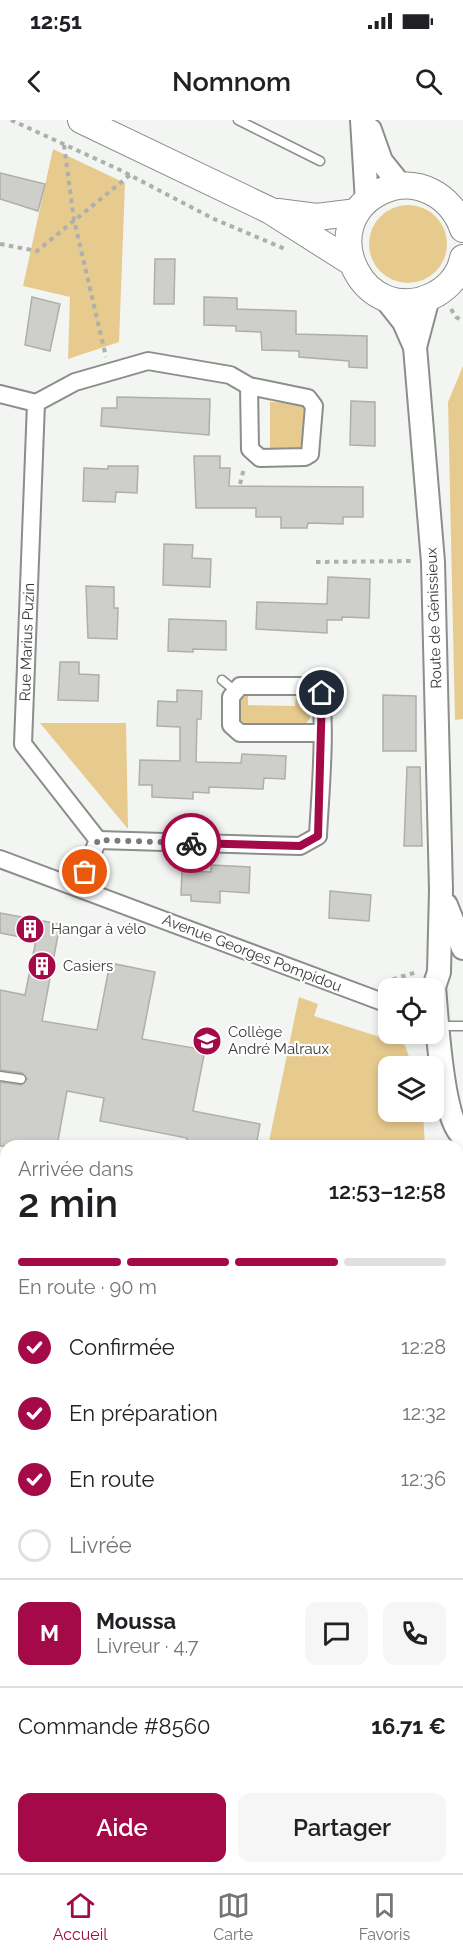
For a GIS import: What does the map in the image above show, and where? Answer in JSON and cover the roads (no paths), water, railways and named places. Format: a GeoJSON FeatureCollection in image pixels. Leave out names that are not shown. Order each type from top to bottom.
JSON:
{"type":"FeatureCollection","features":[{"type":"Feature","properties":{"kind":"main road"},"geometry":{"type":"LineString","coordinates":[[81,120],[269,210],[351,262]]}},
{"type":"Feature","properties":{"kind":"main road"},"geometry":{"type":"LineString","coordinates":[[362,207],[365,120]]}},
{"type":"Feature","properties":{"kind":"main road"},"geometry":{"type":"LineString","coordinates":[[365,120],[381,161],[401,186]]}},
{"type":"Feature","properties":{"kind":"main road"},"geometry":{"type":"LineString","coordinates":[[463,228],[451,196],[415,186],[401,186],[382,191],[362,207],[350,228],[348,245],[351,262],[358,277],[370,290],[385,298],[400,302],[447,290],[463,258]]}},
{"type":"Feature","properties":{"kind":"main road"},"geometry":{"type":"LineString","coordinates":[[269,210],[317,217],[362,207]]}},
{"type":"Feature","properties":{"kind":"main road","name":"Route de Génissieux"},"geometry":{"type":"LineString","coordinates":[[416,347],[447,290]]}},
{"type":"Feature","properties":{"kind":"main road","name":"Route de Génissieux"},"geometry":{"type":"LineString","coordinates":[[385,298],[404,322],[416,347],[433,562],[441,890],[434,978]]}},
{"type":"Feature","properties":{"kind":"main road","name":"Route de Génissieux"},"geometry":{"type":"LineString","coordinates":[[441,890],[453,927],[463,948]]}},
{"type":"Feature","properties":{"kind":"main road"},"geometry":{"type":"LineString","coordinates":[[440,978],[463,961]]}},
{"type":"Feature","properties":{"kind":"main road","name":"Route de Génissieux"},"geometry":{"type":"LineString","coordinates":[[438,1044],[448,1107],[456,1136]]}},
{"type":"Feature","properties":{"kind":"street"},"geometry":{"type":"LineString","coordinates":[[0,394],[36,403],[75,382],[148,361],[230,375],[249,386],[308,398],[314,405],[310,454],[305,458],[260,458],[250,449],[249,386]]}},
{"type":"Feature","properties":{"kind":"street","name":"Rue Marius Puzin"},"geometry":{"type":"LineString","coordinates":[[36,403],[23,744],[98,840]]}},
{"type":"Feature","properties":{"kind":"street"},"geometry":{"type":"LineString","coordinates":[[78,888],[98,840],[300,846],[312,842],[318,836],[322,733],[322,693],[317,686],[228,685],[231,697],[231,725],[240,733],[322,733]]}},
{"type":"Feature","properties":{"kind":"street","name":"Avenue Georges Pompidou"},"geometry":{"type":"LineString","coordinates":[[0,860],[378,1000]]}},
{"type":"Feature","properties":{"kind":"street","name":"Avenue Georges Pompidou"},"geometry":{"type":"LineString","coordinates":[[369,996],[378,996]]}},
{"type":"Feature","properties":{"kind":"lane"},"geometry":{"type":"LineString","coordinates":[[238,120],[320,161]]}},
{"type":"Feature","properties":{"kind":"lane"},"geometry":{"type":"LineString","coordinates":[[444,1025],[463,1026]]}},
{"type":"Feature","properties":{"kind":"lane"},"geometry":{"type":"LineString","coordinates":[[0,1076],[21,1079]]}},
{"type":"Feature","properties":{"kind":"place","name":"Hangar à vélo"},"geometry":{"type":"Point","coordinates":[30,929]}},
{"type":"Feature","properties":{"kind":"place","name":"Casiers"},"geometry":{"type":"Point","coordinates":[42,966]}},
{"type":"Feature","properties":{"kind":"place","name":"Collège André Malraux"},"geometry":{"type":"Point","coordinates":[207,1041]}}]}
